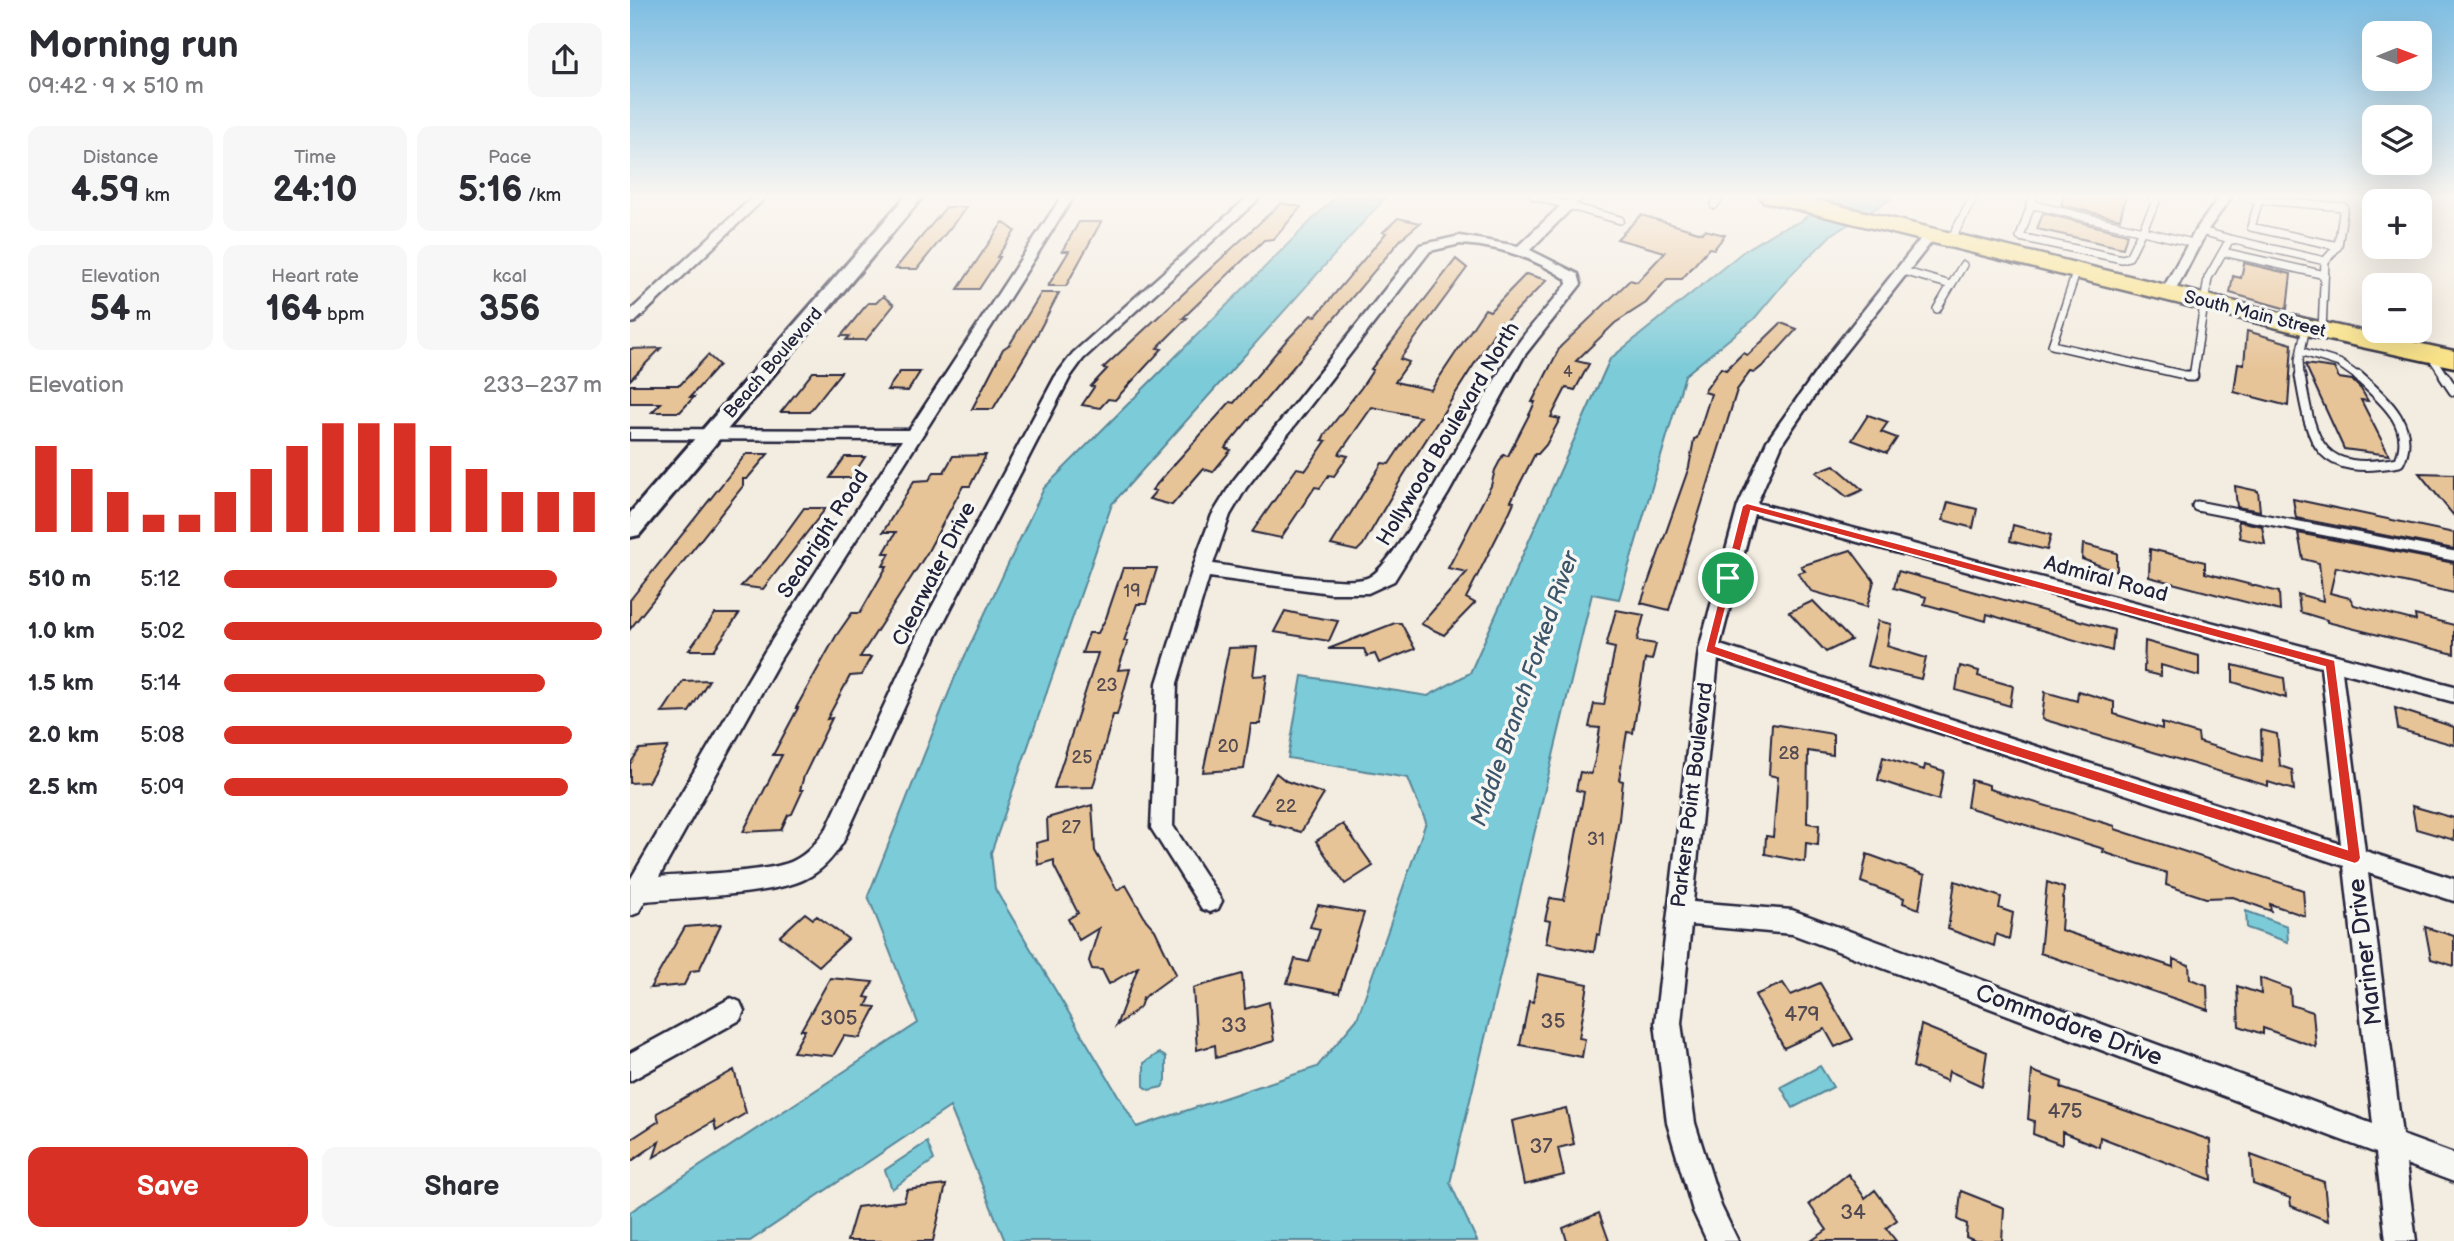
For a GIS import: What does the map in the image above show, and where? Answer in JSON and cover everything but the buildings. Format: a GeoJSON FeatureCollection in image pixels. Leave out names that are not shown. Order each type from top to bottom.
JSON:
{"type":"FeatureCollection","features":[{"type":"Feature","properties":{"kind":"highway","name":"South Main Street"},"geometry":{"type":"LineString","coordinates":[[2037,254],[2077,270],[2204,302],[2310,337],[2442,356]]}},
{"type":"Feature","properties":{"kind":"street"},"geometry":{"type":"LineString","coordinates":[[630,319],[699,254]]}},
{"type":"Feature","properties":{"kind":"street","name":"Beach Boulevard"},"geometry":{"type":"LineString","coordinates":[[630,529],[865,254]]}},
{"type":"Feature","properties":{"kind":"street","name":"Seabright Road"},"geometry":{"type":"LineString","coordinates":[[632,895],[772,656],[1031,254]]}},
{"type":"Feature","properties":{"kind":"street","name":"Clearwater Drive"},"geometry":{"type":"LineString","coordinates":[[632,895],[773,877],[798,871],[822,854],[835,835],[927,635],[1063,377],[1078,356],[1192,254]]}},
{"type":"Feature","properties":{"kind":"street"},"geometry":{"type":"LineString","coordinates":[[1210,901],[1162,828],[1167,683],[1202,569],[1221,515],[1239,485],[1420,254]]}},
{"type":"Feature","properties":{"kind":"street","name":"Hollywood Boulevard North"},"geometry":{"type":"LineString","coordinates":[[1202,569],[1330,586],[1368,586],[1387,576],[1439,494],[1517,355],[1574,284],[1573,277],[1558,266],[1531,254]]}},
{"type":"Feature","properties":{"kind":"street","name":"Parkers Point Boulevard"},"geometry":{"type":"LineString","coordinates":[[1723,1241],[1708,1211],[1681,1123],[1668,1023],[1678,912],[1709,649],[1747,506],[1775,441],[1833,358],[1903,271],[1922,254]]}},
{"type":"Feature","properties":{"kind":"street"},"geometry":{"type":"LineString","coordinates":[[2168,292],[2189,254]]}},
{"type":"Feature","properties":{"kind":"street"},"geometry":{"type":"LineString","coordinates":[[630,435],[914,435]]}},
{"type":"Feature","properties":{"kind":"street","name":"Admiral Road"},"geometry":{"type":"LineString","coordinates":[[1747,506],[2454,694]]}},
{"type":"Feature","properties":{"kind":"street"},"geometry":{"type":"LineString","coordinates":[[1709,649],[1992,743],[2454,890]]}},
{"type":"Feature","properties":{"kind":"street","name":"Mariner Drive"},"geometry":{"type":"LineString","coordinates":[[2331,663],[2387,1144],[2401,1241]]}},
{"type":"Feature","properties":{"kind":"street","name":"Commodore Drive"},"geometry":{"type":"LineString","coordinates":[[1678,912],[1792,922],[2454,1168]]}},
{"type":"Feature","properties":{"kind":"street"},"geometry":{"type":"LineString","coordinates":[[630,1069],[731,1011]]}},
{"type":"Feature","properties":{"kind":"lane"},"geometry":{"type":"LineString","coordinates":[[2083,254],[2122,259],[2131,254]]}},
{"type":"Feature","properties":{"kind":"lane"},"geometry":{"type":"LineString","coordinates":[[2077,270],[2052,345],[2169,374],[2193,377],[2208,278],[2222,254]]}},
{"type":"Feature","properties":{"kind":"lane"},"geometry":{"type":"LineString","coordinates":[[2231,254],[2325,275]]}},
{"type":"Feature","properties":{"kind":"lane"},"geometry":{"type":"LineString","coordinates":[[2294,254],[2325,261]]}},
{"type":"Feature","properties":{"kind":"lane"},"geometry":{"type":"LineString","coordinates":[[2310,337],[2336,362],[2351,370],[2381,399],[2406,434],[2406,450],[2399,462],[2365,469],[2345,466],[2328,457],[2310,433],[2299,362],[2310,337],[2325,275],[2325,261],[2331,254]]}},
{"type":"Feature","properties":{"kind":"lane"},"geometry":{"type":"LineString","coordinates":[[1937,309],[1963,265]]}},
{"type":"Feature","properties":{"kind":"lane"},"geometry":{"type":"LineString","coordinates":[[1903,271],[1951,285]]}},
{"type":"Feature","properties":{"kind":"lane"},"geometry":{"type":"LineString","coordinates":[[2442,356],[2454,391]]}},
{"type":"Feature","properties":{"kind":"lane"},"geometry":{"type":"LineString","coordinates":[[2197,506],[2454,555]]}},
{"type":"Feature","properties":{"kind":"water","name":"Middle Branch Forked River"},"geometry":{"type":"Polygon","coordinates":[[[1278,254],[1335,254],[1112,504],[991,853],[995,889],[1137,1127],[1317,1067],[1357,1019],[1426,822],[1408,778],[1288,758],[1302,676],[1428,696],[1470,673],[1610,359],[1740,254],[1812,254],[1754,319],[1685,375],[1619,599],[1592,594],[1450,1183],[1477,1241],[1005,1241],[950,1107],[750,1241],[630,1241],[630,1212],[918,1023],[868,896],[955,677],[1044,488],[1278,254]]]}},
{"type":"Feature","properties":{"kind":"water"},"geometry":{"type":"Polygon","coordinates":[[[2246,911],[2287,926],[2288,942],[2247,928],[2246,911]]]}},
{"type":"Feature","properties":{"kind":"water"},"geometry":{"type":"Polygon","coordinates":[[[1159,1053],[1166,1057],[1166,1080],[1162,1087],[1149,1090],[1144,1086],[1144,1063],[1159,1053]]]}},
{"type":"Feature","properties":{"kind":"water"},"geometry":{"type":"Polygon","coordinates":[[[1820,1066],[1833,1087],[1793,1108],[1781,1087],[1820,1066]]]}},
{"type":"Feature","properties":{"kind":"water"},"geometry":{"type":"Polygon","coordinates":[[[927,1142],[934,1160],[892,1189],[885,1170],[927,1142]]]}},
{"type":"Feature","properties":{"kind":"route"},"geometry":{"type":"LineString","coordinates":[[1747,506],[2331,663],[2355,858],[1992,743],[1709,649],[1728,578],[1747,506]]}}]}
